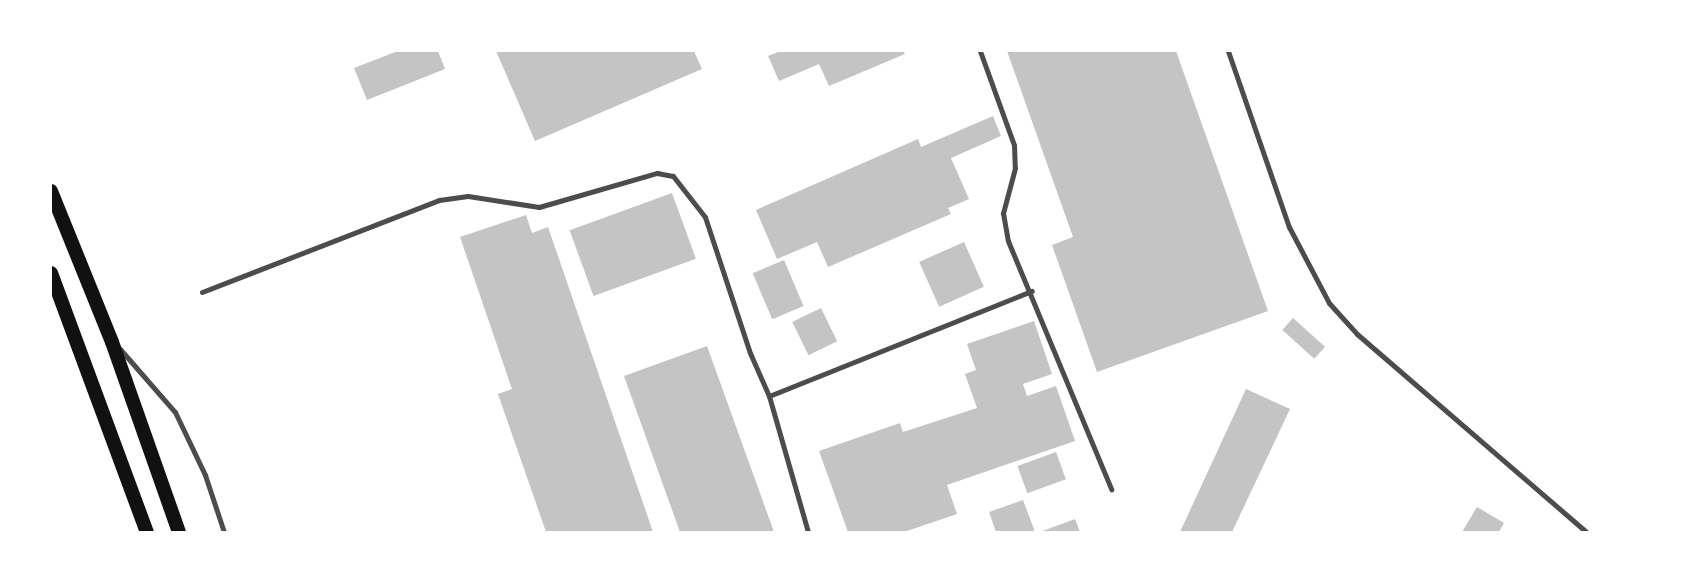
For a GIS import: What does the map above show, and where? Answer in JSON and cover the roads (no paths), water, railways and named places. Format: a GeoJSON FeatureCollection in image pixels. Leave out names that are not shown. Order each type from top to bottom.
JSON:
{"type":"FeatureCollection","features":[{"type":"Feature","properties":{"kind":"main road"},"geometry":{"type":"LineString","coordinates":[[51,191],[112,342],[179,532]]}},
{"type":"Feature","properties":{"kind":"main road"},"geometry":{"type":"LineString","coordinates":[[52,277],[147,532]]}},
{"type":"Feature","properties":{"kind":"lane"},"geometry":{"type":"LineString","coordinates":[[981,51],[1014,145],[1015,168],[1006,196],[1004,227],[1111,489]]}},
{"type":"Feature","properties":{"kind":"lane"},"geometry":{"type":"LineString","coordinates":[[1228,51],[1289,227],[1329,303],[1357,334],[1586,532]]}},
{"type":"Feature","properties":{"kind":"lane"},"geometry":{"type":"LineString","coordinates":[[202,292],[439,200],[468,196],[539,207],[665,173],[680,181],[705,218],[750,354],[769,396],[808,532]]}},
{"type":"Feature","properties":{"kind":"lane"},"geometry":{"type":"LineString","coordinates":[[769,396],[1032,291]]}},
{"type":"Feature","properties":{"kind":"lane"},"geometry":{"type":"LineString","coordinates":[[112,342],[175,412],[205,475],[224,532]]}}]}
